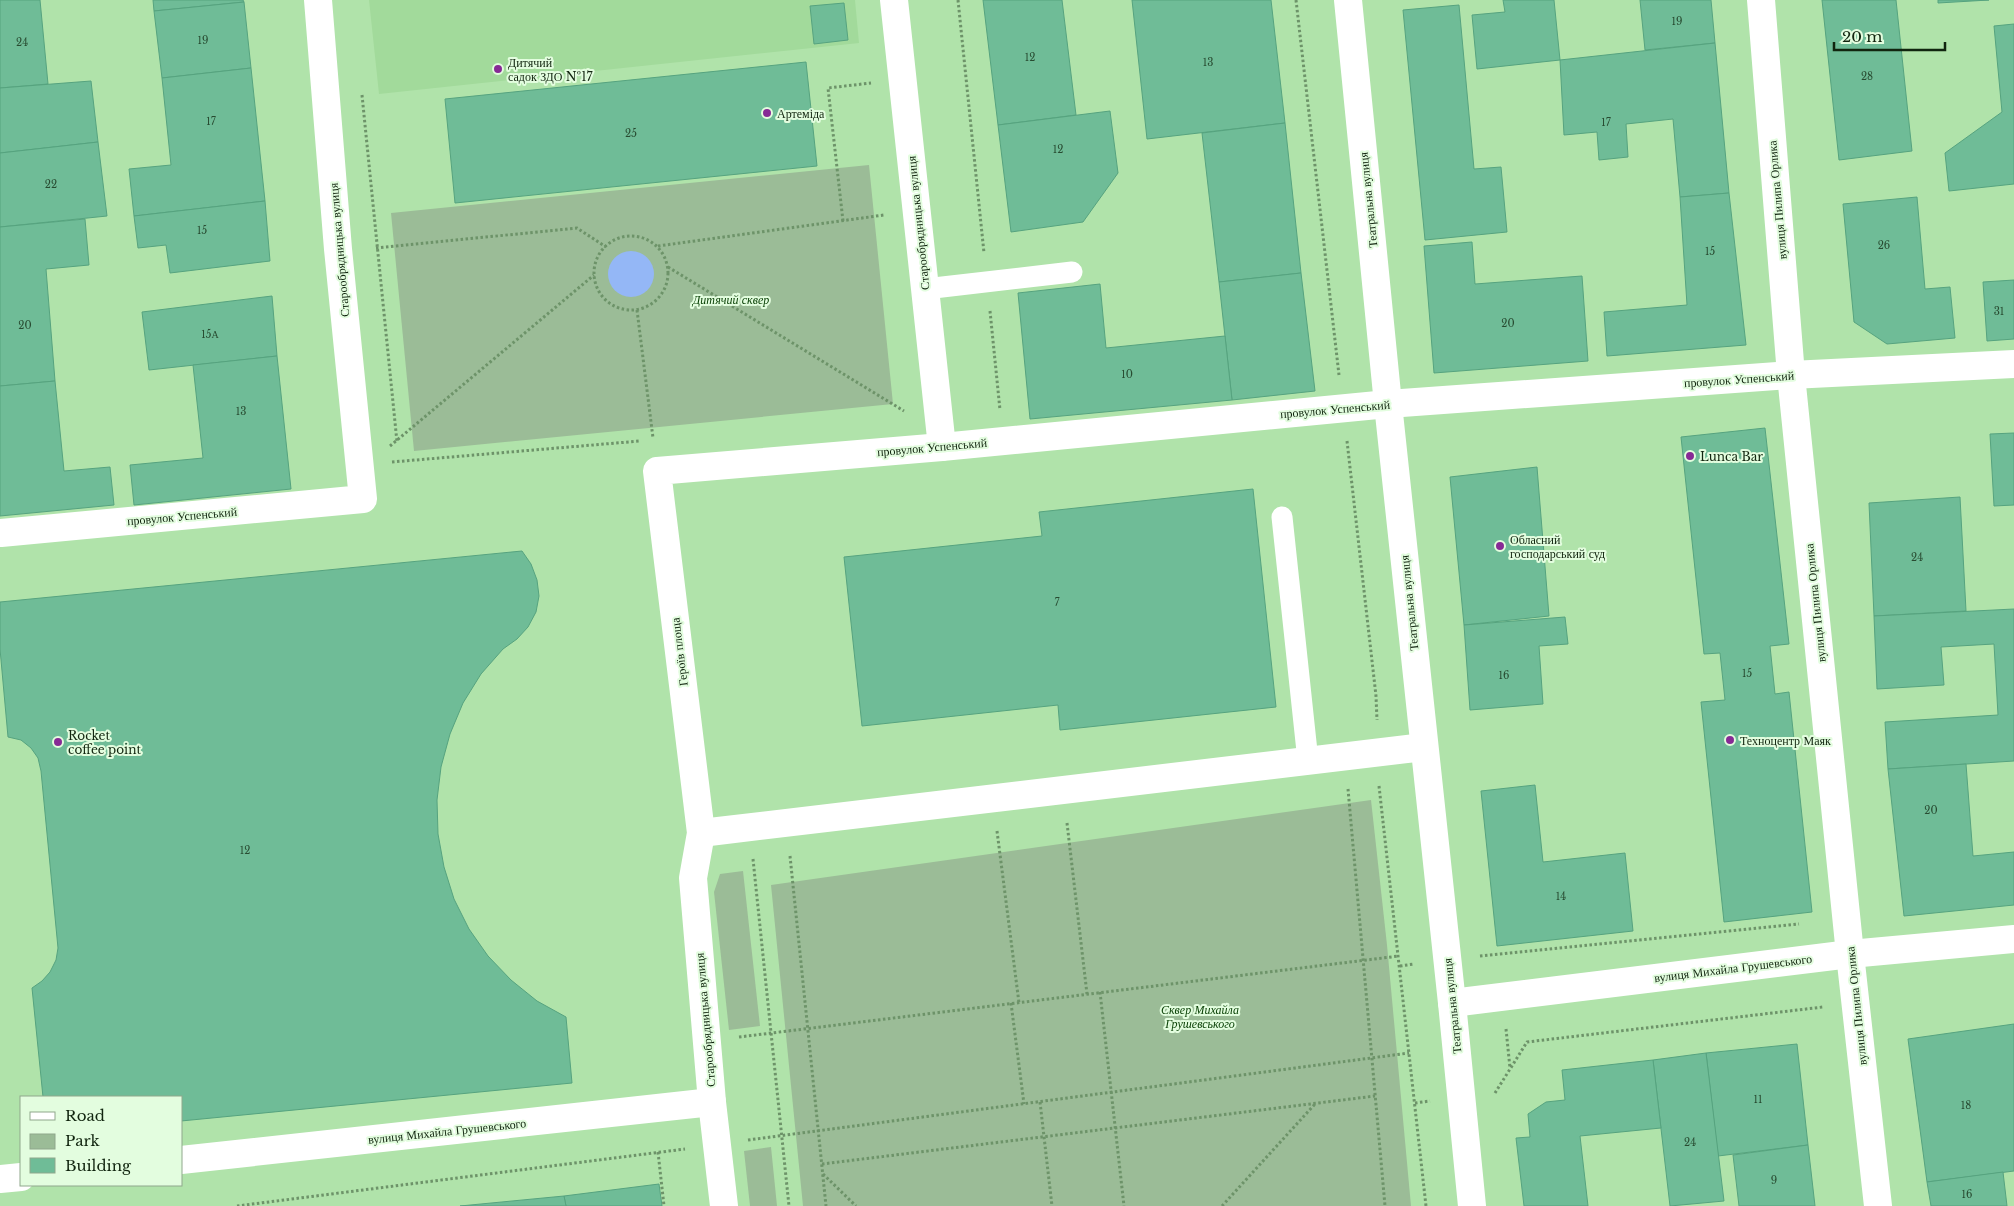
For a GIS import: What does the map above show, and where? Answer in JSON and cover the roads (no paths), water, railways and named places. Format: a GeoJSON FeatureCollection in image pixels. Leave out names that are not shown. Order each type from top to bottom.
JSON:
{"type":"FeatureCollection","features":[{"type":"Feature","properties":{"kind":"street","name":"Старообрядницька вулиця"},"geometry":{"type":"LineString","coordinates":[[318,0],[338,249],[363,499]]}},
{"type":"Feature","properties":{"kind":"street","name":"Старообрядницька вулиця"},"geometry":{"type":"LineString","coordinates":[[894,0],[942,446]]}},
{"type":"Feature","properties":{"kind":"street","name":"Театральна вулиця"},"geometry":{"type":"LineString","coordinates":[[1348,0],[1388,404],[1448,959],[1472,1206]]}},
{"type":"Feature","properties":{"kind":"street","name":"вулиця Пилипа Орлика"},"geometry":{"type":"LineString","coordinates":[[1761,0],[1791,375],[1850,954],[1878,1206]]}},
{"type":"Feature","properties":{"kind":"street","name":"провулок Успенський"},"geometry":{"type":"LineString","coordinates":[[657,470],[942,446],[1388,404],[1791,375],[2014,364]]}},
{"type":"Feature","properties":{"kind":"street","name":"Героїв площа"},"geometry":{"type":"LineString","coordinates":[[657,470],[701,833]]}},
{"type":"Feature","properties":{"kind":"street","name":"провулок Успенський"},"geometry":{"type":"LineString","coordinates":[[1,533],[363,499]]}},
{"type":"Feature","properties":{"kind":"street"},"geometry":{"type":"LineString","coordinates":[[701,833],[1424,747]]}},
{"type":"Feature","properties":{"kind":"street","name":"Старообрядницька вулиця"},"geometry":{"type":"LineString","coordinates":[[701,833],[693,878],[712,1102],[724,1206]]}},
{"type":"Feature","properties":{"kind":"street","name":"вулиця Михайла Грушевського"},"geometry":{"type":"LineString","coordinates":[[1452,1003],[1850,954],[2014,939]]}},
{"type":"Feature","properties":{"kind":"street","name":"вулиця Михайла Грушевського"},"geometry":{"type":"LineString","coordinates":[[182,1160],[712,1102]]}},
{"type":"Feature","properties":{"kind":"street"},"geometry":{"type":"LineString","coordinates":[[0,1179],[20,1177]]}},
{"type":"Feature","properties":{"kind":"lane"},"geometry":{"type":"LineString","coordinates":[[925,289],[1072,272]]}},
{"type":"Feature","properties":{"kind":"lane"},"geometry":{"type":"LineString","coordinates":[[1282,517],[1308,761]]}},
{"type":"Feature","properties":{"kind":"water"},"geometry":{"type":"Polygon","coordinates":[[[627,251],[635,251],[644,255],[650,261],[654,274],[650,287],[644,293],[635,297],[627,297],[618,293],[612,287],[608,278],[608,270],[612,261],[618,255],[627,251]]]}},
{"type":"Feature","properties":{"kind":"place","name":"Дитячий садок ЗДО №17"},"geometry":{"type":"Point","coordinates":[498,69]}},
{"type":"Feature","properties":{"kind":"place","name":"Артеміда"},"geometry":{"type":"Point","coordinates":[767,113]}},
{"type":"Feature","properties":{"kind":"place","name":"Lunca Bar"},"geometry":{"type":"Point","coordinates":[1690,456]}},
{"type":"Feature","properties":{"kind":"place","name":"Обласний господарський суд"},"geometry":{"type":"Point","coordinates":[1500,546]}},
{"type":"Feature","properties":{"kind":"place","name":"Техноцентр Маяк"},"geometry":{"type":"Point","coordinates":[1730,740]}},
{"type":"Feature","properties":{"kind":"place","name":"Rocket coffee point"},"geometry":{"type":"Point","coordinates":[58,742]}},
{"type":"Feature","properties":{"kind":"park label","name":"Дитячий сквер"},"geometry":{"type":"Point","coordinates":[731,299]}},
{"type":"Feature","properties":{"kind":"park label","name":"Сквер Михайла Грушевського"},"geometry":{"type":"Point","coordinates":[1200,1016]}}]}
